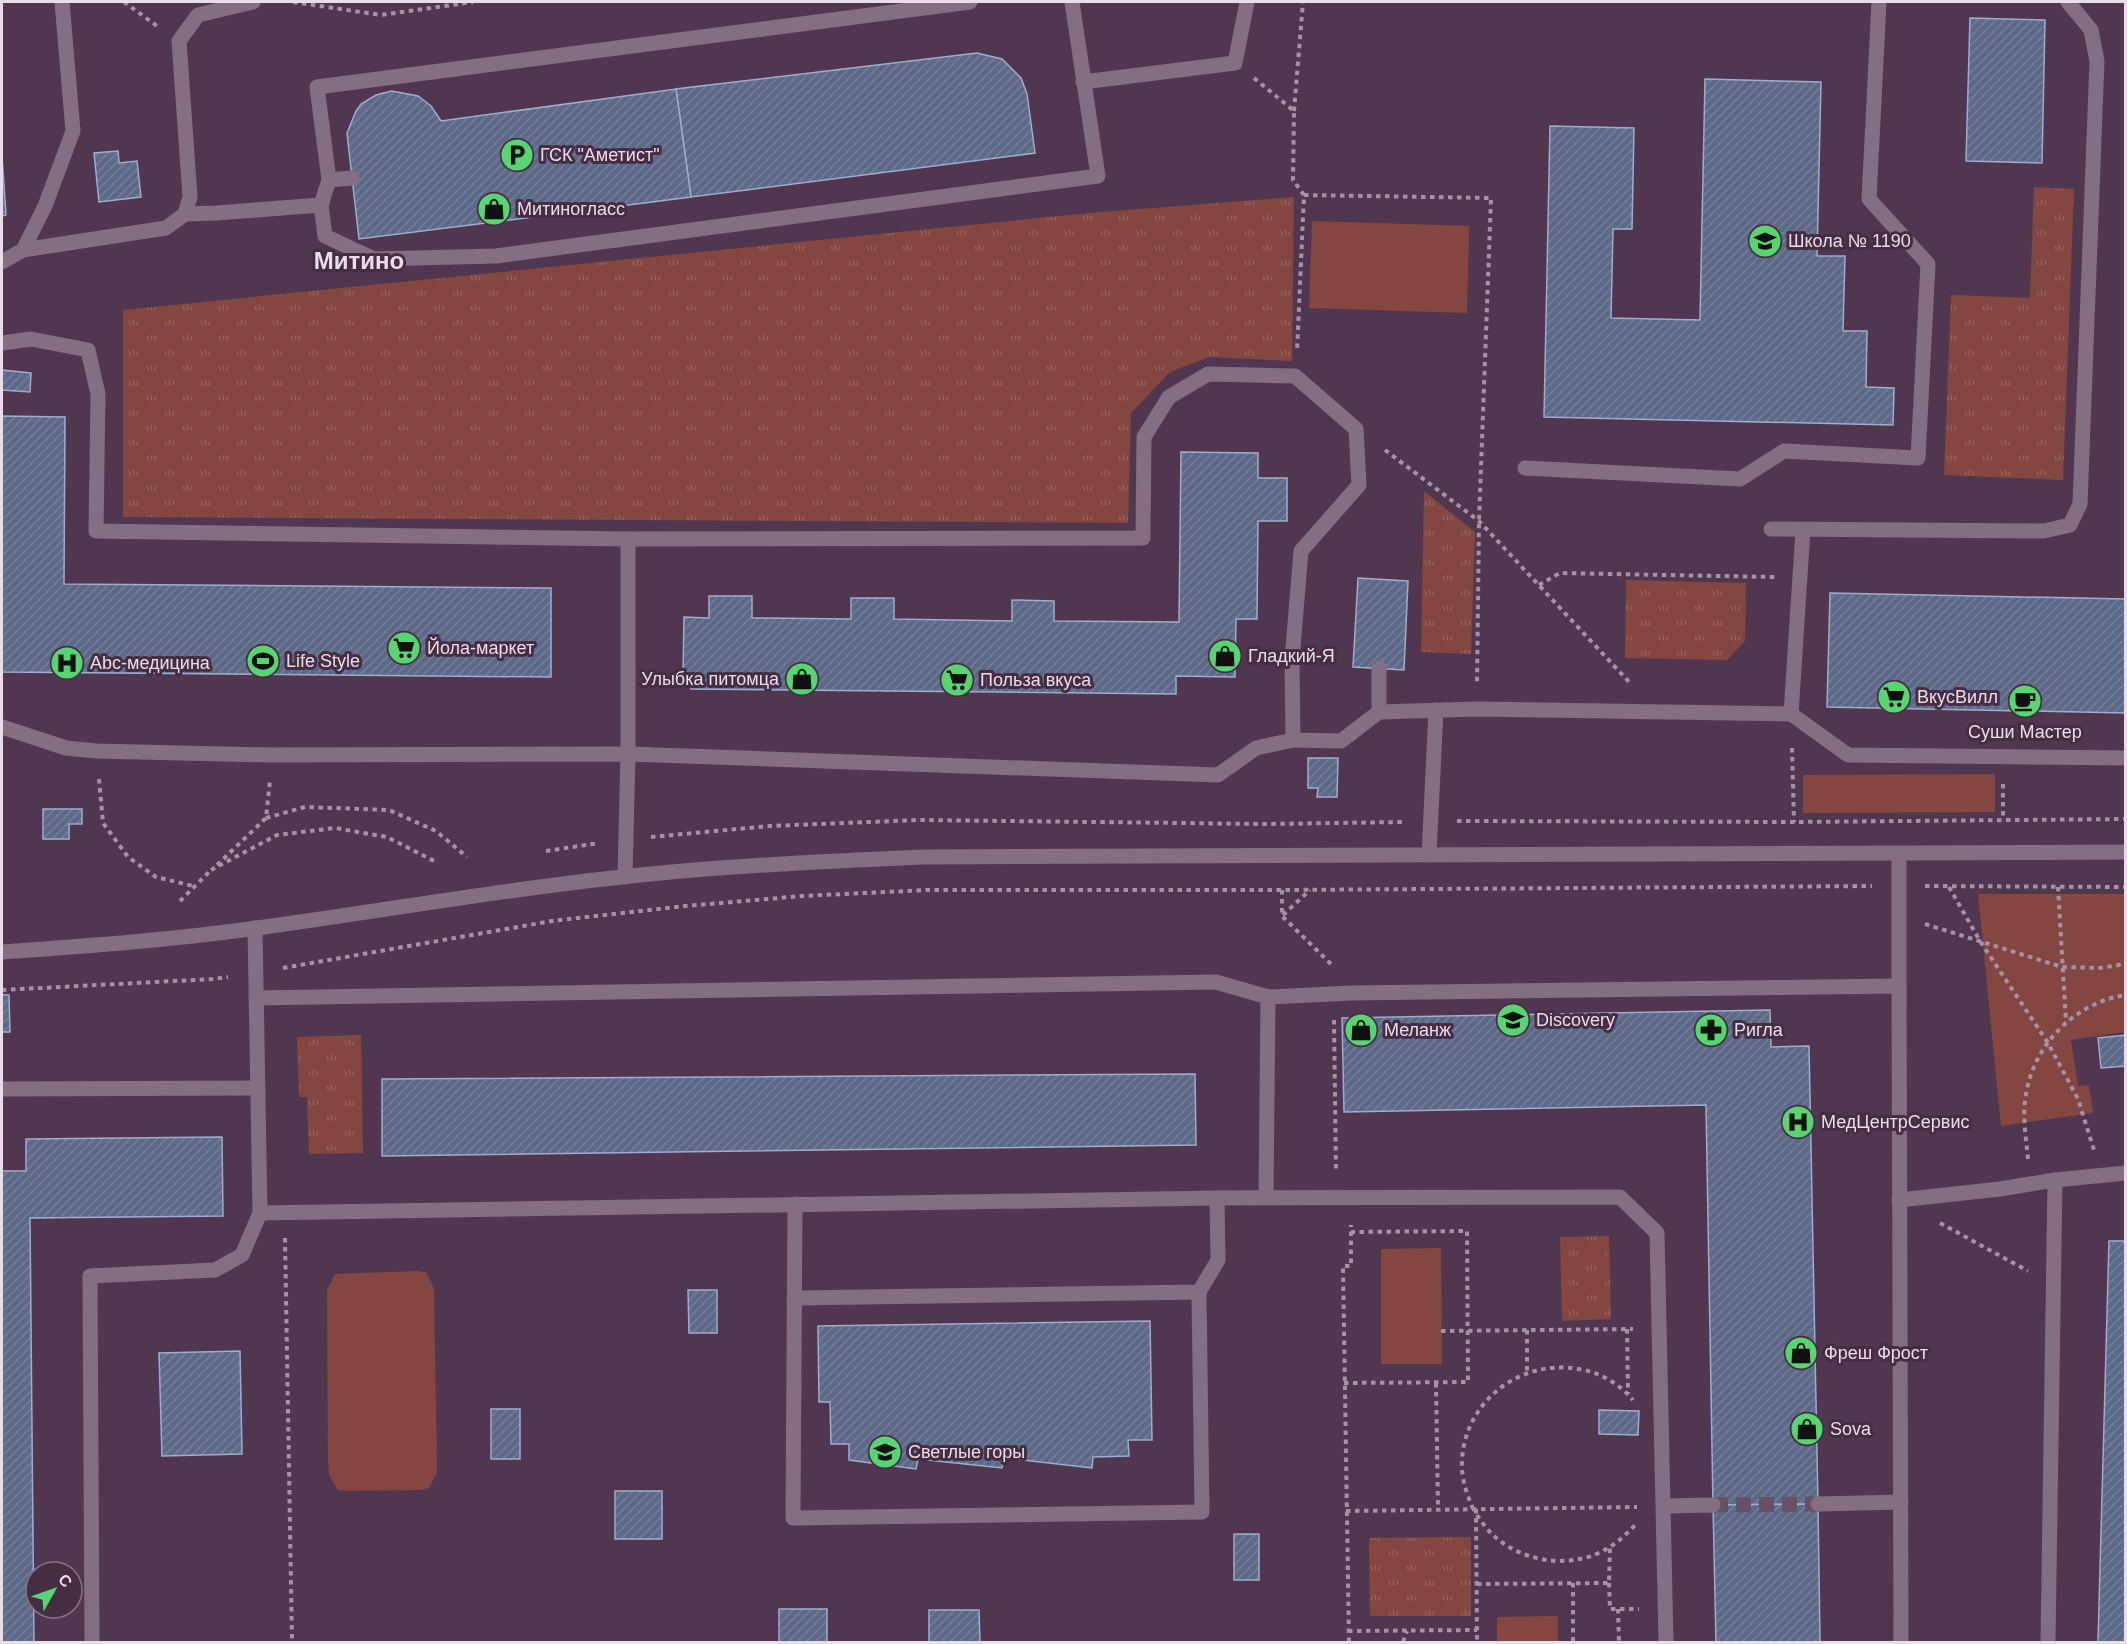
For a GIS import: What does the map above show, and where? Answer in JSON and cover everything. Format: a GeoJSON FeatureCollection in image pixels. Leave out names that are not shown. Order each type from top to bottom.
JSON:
{"type":"FeatureCollection","features":[{"type":"Feature","properties":{"kind":"street"},"geometry":{"type":"LineString","coordinates":[[23,250],[45,206],[73,131],[63,2]]}},
{"type":"Feature","properties":{"kind":"street"},"geometry":{"type":"LineString","coordinates":[[185,214],[190,197],[179,41],[198,15],[253,2]]}},
{"type":"Feature","properties":{"kind":"street"},"geometry":{"type":"LineString","coordinates":[[970,2],[317,87],[329,180],[321,205],[325,236],[374,259],[496,256],[1098,176],[1072,2]]}},
{"type":"Feature","properties":{"kind":"street"},"geometry":{"type":"LineString","coordinates":[[1083,82],[1235,63],[1247,2]]}},
{"type":"Feature","properties":{"kind":"street"},"geometry":{"type":"LineString","coordinates":[[1525,468],[1740,479],[1784,451],[1918,458],[1928,264],[1869,199],[1879,2]]}},
{"type":"Feature","properties":{"kind":"street"},"geometry":{"type":"LineString","coordinates":[[1771,529],[1883,528],[2044,531],[2070,525],[2080,504],[2097,61],[2091,30],[2068,2]]}},
{"type":"Feature","properties":{"kind":"street"},"geometry":{"type":"LineString","coordinates":[[329,180],[352,177]]}},
{"type":"Feature","properties":{"kind":"street"},"geometry":{"type":"LineString","coordinates":[[2,262],[23,250],[166,228],[185,214],[321,205]]}},
{"type":"Feature","properties":{"kind":"street"},"geometry":{"type":"LineString","coordinates":[[2,344],[31,339],[88,350],[98,394],[96,531],[628,539],[1143,538],[1144,437],[1169,397],[1208,374],[1295,376],[1356,429],[1359,485],[1301,551],[1292,660],[1293,740]]}},
{"type":"Feature","properties":{"kind":"street"},"geometry":{"type":"LineString","coordinates":[[1791,714],[1803,530]]}},
{"type":"Feature","properties":{"kind":"street"},"geometry":{"type":"LineString","coordinates":[[625,877],[628,754],[628,539]]}},
{"type":"Feature","properties":{"kind":"street"},"geometry":{"type":"LineString","coordinates":[[1379,668],[1379,712]]}},
{"type":"Feature","properties":{"kind":"street"},"geometry":{"type":"LineString","coordinates":[[2,727],[66,748],[96,751],[272,755],[628,754],[1218,775],[1256,748],[1293,740],[1341,741],[1379,712],[1477,709],[1791,714],[1848,755],[2126,758]]}},
{"type":"Feature","properties":{"kind":"street"},"geometry":{"type":"LineString","coordinates":[[1429,855],[1436,710]]}},
{"type":"Feature","properties":{"kind":"street"},"geometry":{"type":"LineString","coordinates":[[2,952],[118,944],[255,928],[625,877],[783,863],[926,857],[1899,855],[2126,852]]}},
{"type":"Feature","properties":{"kind":"street"},"geometry":{"type":"LineString","coordinates":[[1899,855],[1901,1642]]}},
{"type":"Feature","properties":{"kind":"street"},"geometry":{"type":"LineString","coordinates":[[92,1642],[90,1276],[215,1270],[242,1255],[260,1213],[255,928]]}},
{"type":"Feature","properties":{"kind":"street"},"geometry":{"type":"LineString","coordinates":[[256,998],[1216,982],[1268,997],[1334,994],[1899,986]]}},
{"type":"Feature","properties":{"kind":"street"},"geometry":{"type":"LineString","coordinates":[[1266,1198],[1268,997]]}},
{"type":"Feature","properties":{"kind":"street"},"geometry":{"type":"LineString","coordinates":[[2,1089],[258,1088]]}},
{"type":"Feature","properties":{"kind":"street"},"geometry":{"type":"LineString","coordinates":[[1899,1200],[2126,1173]]}},
{"type":"Feature","properties":{"kind":"street"},"geometry":{"type":"LineString","coordinates":[[2048,1642],[2055,1180]]}},
{"type":"Feature","properties":{"kind":"street"},"geometry":{"type":"LineString","coordinates":[[260,1213],[1216,1198],[1620,1197],[1657,1233],[1660,1329],[1657,1506],[1666,1609],[1666,1642]]}},
{"type":"Feature","properties":{"kind":"street"},"geometry":{"type":"LineString","coordinates":[[795,1204],[794,1518],[1202,1512],[1198,1292],[1218,1260],[1216,1198]]}},
{"type":"Feature","properties":{"kind":"street"},"geometry":{"type":"LineString","coordinates":[[794,1298],[1198,1292]]}},
{"type":"Feature","properties":{"kind":"street"},"geometry":{"type":"LineString","coordinates":[[1818,1504],[1901,1502]]}},
{"type":"Feature","properties":{"kind":"street"},"geometry":{"type":"LineString","coordinates":[[1657,1506],[1713,1505]]}},
{"type":"Feature","properties":{"kind":"path"},"geometry":{"type":"LineString","coordinates":[[124,2],[179,41]]}},
{"type":"Feature","properties":{"kind":"path"},"geometry":{"type":"LineString","coordinates":[[293,2],[381,15],[473,2]]}},
{"type":"Feature","properties":{"kind":"path"},"geometry":{"type":"LineString","coordinates":[[1295,376],[1304,195],[1293,180],[1294,111],[1303,2]]}},
{"type":"Feature","properties":{"kind":"path"},"geometry":{"type":"LineString","coordinates":[[1235,63],[1294,111]]}},
{"type":"Feature","properties":{"kind":"path"},"geometry":{"type":"LineString","coordinates":[[1304,195],[1491,198],[1479,521],[1477,709]]}},
{"type":"Feature","properties":{"kind":"path"},"geometry":{"type":"LineString","coordinates":[[1356,429],[1479,521],[1658,713]]}},
{"type":"Feature","properties":{"kind":"path"},"geometry":{"type":"LineString","coordinates":[[1539,585],[1560,573],[1800,578]]}},
{"type":"Feature","properties":{"kind":"path"},"geometry":{"type":"LineString","coordinates":[[1791,714],[1794,822]]}},
{"type":"Feature","properties":{"kind":"path"},"geometry":{"type":"LineString","coordinates":[[96,751],[103,823],[115,840],[128,857],[156,877],[193,886]]}},
{"type":"Feature","properties":{"kind":"path"},"geometry":{"type":"LineString","coordinates":[[266,818],[272,755]]}},
{"type":"Feature","properties":{"kind":"path"},"geometry":{"type":"LineString","coordinates":[[2003,757],[2003,819]]}},
{"type":"Feature","properties":{"kind":"path"},"geometry":{"type":"LineString","coordinates":[[180,901],[266,818],[305,807],[389,810],[436,831],[467,857]]}},
{"type":"Feature","properties":{"kind":"path"},"geometry":{"type":"LineString","coordinates":[[546,851],[626,839],[770,826],[919,820],[1256,824],[1430,821],[1794,822],[2126,819]]}},
{"type":"Feature","properties":{"kind":"path"},"geometry":{"type":"LineString","coordinates":[[211,870],[277,835],[335,828],[387,837],[436,862]]}},
{"type":"Feature","properties":{"kind":"path"},"geometry":{"type":"LineString","coordinates":[[1948,886],[1980,941],[2048,1043],[2078,1099],[2102,1175]]}},
{"type":"Feature","properties":{"kind":"path"},"geometry":{"type":"LineString","coordinates":[[2058,887],[2066,1022]]}},
{"type":"Feature","properties":{"kind":"path"},"geometry":{"type":"LineString","coordinates":[[2,990],[213,980],[552,921],[802,896],[928,890],[2126,887]]}},
{"type":"Feature","properties":{"kind":"path"},"geometry":{"type":"LineString","coordinates":[[1282,890],[1282,916],[1334,966],[1336,1175],[1350,1175],[1351,1198],[1351,1266],[1343,1266],[1348,1642]]}},
{"type":"Feature","properties":{"kind":"path"},"geometry":{"type":"LineString","coordinates":[[1282,916],[1310,890]]}},
{"type":"Feature","properties":{"kind":"path"},"geometry":{"type":"LineString","coordinates":[[1898,916],[2062,967],[2100,968],[2126,964]]}},
{"type":"Feature","properties":{"kind":"path"},"geometry":{"type":"LineString","coordinates":[[2031,1184],[2024,1121],[2026,1093],[2034,1067],[2048,1043],[2066,1022],[2089,1007],[2126,995]]}},
{"type":"Feature","properties":{"kind":"path"},"geometry":{"type":"LineString","coordinates":[[286,1213],[292,1642]]}},
{"type":"Feature","properties":{"kind":"path"},"geometry":{"type":"LineString","coordinates":[[1940,1222],[2053,1284]]}},
{"type":"Feature","properties":{"kind":"path"},"geometry":{"type":"LineString","coordinates":[[1344,1383],[1468,1382],[1467,1231],[1351,1232]]}},
{"type":"Feature","properties":{"kind":"path"},"geometry":{"type":"LineString","coordinates":[[1627,1329],[1628,1394]]}},
{"type":"Feature","properties":{"kind":"path"},"geometry":{"type":"LineString","coordinates":[[1441,1330],[1660,1329]]}},
{"type":"Feature","properties":{"kind":"path"},"geometry":{"type":"LineString","coordinates":[[1527,1330],[1527,1372]]}},
{"type":"Feature","properties":{"kind":"path"},"geometry":{"type":"LineString","coordinates":[[1478,1642],[1475,1509],[1467,1493],[1462,1471],[1463,1447],[1470,1425],[1482,1404],[1499,1387],[1519,1375],[1541,1368],[1565,1366],[1587,1370],[1609,1380],[1628,1394],[1635,1403]]}},
{"type":"Feature","properties":{"kind":"path"},"geometry":{"type":"LineString","coordinates":[[1436,1383],[1438,1509]]}},
{"type":"Feature","properties":{"kind":"path"},"geometry":{"type":"LineString","coordinates":[[1346,1510],[1657,1506]]}},
{"type":"Feature","properties":{"kind":"path"},"geometry":{"type":"LineString","coordinates":[[1477,1515],[1491,1533],[1510,1548],[1532,1557],[1554,1561],[1578,1560],[1610,1547],[1657,1506]]}},
{"type":"Feature","properties":{"kind":"path"},"geometry":{"type":"LineString","coordinates":[[1610,1547],[1610,1609],[1666,1609]]}},
{"type":"Feature","properties":{"kind":"path"},"geometry":{"type":"LineString","coordinates":[[1573,1583],[1573,1642]]}},
{"type":"Feature","properties":{"kind":"path"},"geometry":{"type":"LineString","coordinates":[[1477,1584],[1609,1583]]}},
{"type":"Feature","properties":{"kind":"path"},"geometry":{"type":"LineString","coordinates":[[1618,1609],[1619,1642]]}},
{"type":"Feature","properties":{"kind":"path"},"geometry":{"type":"LineString","coordinates":[[1348,1631],[1477,1630]]}},
{"type":"Feature","properties":{"kind":"path"},"geometry":{"type":"LineString","coordinates":[[1403,1642],[1407,1631]]}},
{"type":"Feature","properties":{"kind":"green space"},"geometry":{"type":"Polygon","coordinates":[[[2034,187],[2074,189],[2063,480],[1944,475],[1951,295],[2030,298],[2034,187]]]}},
{"type":"Feature","properties":{"kind":"green space"},"geometry":{"type":"Polygon","coordinates":[[[1294,197],[1292,361],[1209,357],[1170,372],[1131,413],[1128,523],[123,517],[123,310],[1089,213],[1294,197]]]}},
{"type":"Feature","properties":{"kind":"green space"},"geometry":{"type":"Polygon","coordinates":[[[1312,221],[1469,226],[1467,313],[1309,308],[1312,221]]]}},
{"type":"Feature","properties":{"kind":"green space"},"geometry":{"type":"Polygon","coordinates":[[[1424,491],[1475,532],[1471,654],[1421,652],[1424,491]]]}},
{"type":"Feature","properties":{"kind":"green space"},"geometry":{"type":"Polygon","coordinates":[[[1626,580],[1746,583],[1745,641],[1727,660],[1625,658],[1626,580]]]}},
{"type":"Feature","properties":{"kind":"green space"},"geometry":{"type":"Polygon","coordinates":[[[1995,774],[1995,812],[1803,813],[1803,775],[1995,774]]]}},
{"type":"Feature","properties":{"kind":"green space"},"geometry":{"type":"Polygon","coordinates":[[[1978,894],[2125,894],[2125,1032],[2071,1040],[2078,1086],[2089,1085],[2093,1113],[2001,1126],[1978,894]]]}},
{"type":"Feature","properties":{"kind":"green space"},"geometry":{"type":"Polygon","coordinates":[[[361,1035],[363,1153],[309,1154],[307,1097],[299,1097],[297,1037],[361,1035]]]}},
{"type":"Feature","properties":{"kind":"green space"},"geometry":{"type":"Polygon","coordinates":[[[1609,1236],[1611,1319],[1562,1321],[1560,1237],[1609,1236]]]}},
{"type":"Feature","properties":{"kind":"green space"},"geometry":{"type":"Polygon","coordinates":[[[1441,1248],[1442,1364],[1381,1364],[1381,1249],[1441,1248]]]}},
{"type":"Feature","properties":{"kind":"green space"},"geometry":{"type":"Polygon","coordinates":[[[426,1272],[434,1288],[437,1473],[429,1488],[420,1490],[338,1490],[329,1475],[328,1458],[327,1290],[335,1274],[426,1272]]]}},
{"type":"Feature","properties":{"kind":"green space"},"geometry":{"type":"Polygon","coordinates":[[[1471,1537],[1471,1616],[1370,1616],[1369,1538],[1471,1537]]]}},
{"type":"Feature","properties":{"kind":"green space"},"geometry":{"type":"Polygon","coordinates":[[[1558,1616],[1558,1642],[1497,1642],[1497,1617],[1558,1616]]]}},
{"type":"Feature","properties":{"kind":"building"},"geometry":{"type":"Polygon","coordinates":[[[1970,18],[2045,20],[2042,163],[1966,161],[1970,18]]]}},
{"type":"Feature","properties":{"kind":"building","name":"ГСК \"Аметист\""},"geometry":{"type":"Polygon","coordinates":[[[977,53],[1002,59],[1021,78],[1027,94],[1035,153],[691,197],[676,89],[977,53]]]}},
{"type":"Feature","properties":{"kind":"building"},"geometry":{"type":"Polygon","coordinates":[[[1705,79],[1821,82],[1817,256],[1845,256],[1843,331],[1867,331],[1866,387],[1894,388],[1893,425],[1544,417],[1550,126],[1634,128],[1632,229],[1613,229],[1611,318],[1700,320],[1705,79]]]}},
{"type":"Feature","properties":{"kind":"building","name":"ГСК \"Аметист\""},"geometry":{"type":"Polygon","coordinates":[[[676,89],[691,197],[359,239],[347,133],[361,104],[376,95],[392,91],[418,96],[431,106],[441,121],[676,89]]]}},
{"type":"Feature","properties":{"kind":"building"},"geometry":{"type":"Polygon","coordinates":[[[118,151],[119,163],[137,161],[141,197],[99,202],[94,153],[118,151]]]}},
{"type":"Feature","properties":{"kind":"building"},"geometry":{"type":"Polygon","coordinates":[[[2,156],[6,215],[2,216],[2,156]]]}},
{"type":"Feature","properties":{"kind":"building"},"geometry":{"type":"Polygon","coordinates":[[[2,370],[31,373],[30,392],[2,390],[2,370]]]}},
{"type":"Feature","properties":{"kind":"building"},"geometry":{"type":"Polygon","coordinates":[[[2,416],[65,417],[64,584],[551,588],[551,677],[2,672],[2,416]]]}},
{"type":"Feature","properties":{"kind":"building"},"geometry":{"type":"Polygon","coordinates":[[[1181,452],[1258,453],[1258,478],[1287,478],[1287,521],[1258,521],[1257,619],[1236,619],[1235,677],[1176,676],[1176,694],[691,689],[691,674],[683,673],[684,617],[709,618],[709,596],[752,596],[752,618],[851,619],[851,598],[894,598],[894,619],[1012,621],[1012,600],[1054,601],[1054,621],[1179,622],[1181,452]]]}},
{"type":"Feature","properties":{"kind":"building"},"geometry":{"type":"Polygon","coordinates":[[[1358,578],[1408,581],[1404,670],[1353,667],[1358,578]]]}},
{"type":"Feature","properties":{"kind":"building"},"geometry":{"type":"Polygon","coordinates":[[[1830,593],[2126,599],[2126,713],[1827,707],[1830,593]]]}},
{"type":"Feature","properties":{"kind":"building"},"geometry":{"type":"Polygon","coordinates":[[[1308,758],[1338,758],[1337,797],[1317,797],[1318,788],[1308,788],[1308,758]]]}},
{"type":"Feature","properties":{"kind":"building"},"geometry":{"type":"Polygon","coordinates":[[[43,809],[82,809],[82,824],[69,824],[69,839],[43,839],[43,809]]]}},
{"type":"Feature","properties":{"kind":"building"},"geometry":{"type":"Polygon","coordinates":[[[2,995],[9,995],[10,1032],[2,1032],[2,995]]]}},
{"type":"Feature","properties":{"kind":"building"},"geometry":{"type":"Polygon","coordinates":[[[1770,1010],[1771,1047],[1809,1046],[1818,1504],[1713,1505],[1706,1105],[1344,1112],[1342,1018],[1770,1010]]]}},
{"type":"Feature","properties":{"kind":"building"},"geometry":{"type":"Polygon","coordinates":[[[2126,1035],[2126,1066],[2101,1068],[2098,1038],[2126,1035]]]}},
{"type":"Feature","properties":{"kind":"building"},"geometry":{"type":"Polygon","coordinates":[[[1195,1074],[1196,1145],[382,1156],[382,1079],[1195,1074]]]}},
{"type":"Feature","properties":{"kind":"building"},"geometry":{"type":"Polygon","coordinates":[[[222,1137],[223,1216],[30,1218],[33,1560],[24,1560],[24,1620],[34,1620],[34,1642],[2,1642],[2,1171],[26,1171],[26,1139],[222,1137]]]}},
{"type":"Feature","properties":{"kind":"building"},"geometry":{"type":"Polygon","coordinates":[[[2109,1241],[2126,1241],[2126,1642],[2098,1642],[2109,1241]]]}},
{"type":"Feature","properties":{"kind":"building"},"geometry":{"type":"Polygon","coordinates":[[[688,1290],[717,1290],[717,1333],[689,1333],[688,1290]]]}},
{"type":"Feature","properties":{"kind":"building"},"geometry":{"type":"Polygon","coordinates":[[[1150,1321],[1152,1440],[1128,1440],[1129,1456],[1093,1457],[1092,1468],[1004,1458],[1002,1468],[918,1459],[916,1469],[849,1460],[849,1444],[831,1444],[830,1402],[819,1402],[818,1326],[1150,1321]]]}},
{"type":"Feature","properties":{"kind":"building"},"geometry":{"type":"Polygon","coordinates":[[[240,1351],[242,1454],[162,1456],[159,1353],[240,1351]]]}},
{"type":"Feature","properties":{"kind":"building"},"geometry":{"type":"Polygon","coordinates":[[[491,1409],[520,1409],[520,1459],[491,1459],[491,1409]]]}},
{"type":"Feature","properties":{"kind":"building"},"geometry":{"type":"Polygon","coordinates":[[[1599,1410],[1639,1411],[1638,1435],[1599,1434],[1599,1410]]]}},
{"type":"Feature","properties":{"kind":"building"},"geometry":{"type":"Polygon","coordinates":[[[615,1491],[662,1491],[662,1539],[615,1539],[615,1491]]]}},
{"type":"Feature","properties":{"kind":"building"},"geometry":{"type":"Polygon","coordinates":[[[1818,1504],[1820,1642],[1716,1642],[1713,1505],[1818,1504]]]}},
{"type":"Feature","properties":{"kind":"building"},"geometry":{"type":"Polygon","coordinates":[[[1234,1534],[1259,1534],[1259,1580],[1234,1580],[1234,1534]]]}},
{"type":"Feature","properties":{"kind":"building"},"geometry":{"type":"Polygon","coordinates":[[[779,1609],[827,1609],[827,1642],[779,1642],[779,1609]]]}},
{"type":"Feature","properties":{"kind":"building"},"geometry":{"type":"Polygon","coordinates":[[[929,1610],[979,1610],[980,1642],[929,1642],[929,1610]]]}},
{"type":"Feature","properties":{"kind":"tunnel"},"geometry":{"type":"LineString","coordinates":[[1713,1505],[1818,1504]]}},
{"type":"Feature","properties":{"kind":"place","name":"ГСК \"Аметист\""},"geometry":{"type":"Point","coordinates":[517,155]}},
{"type":"Feature","properties":{"kind":"place","name":"Митиногласс"},"geometry":{"type":"Point","coordinates":[494,209]}},
{"type":"Feature","properties":{"kind":"place","name":"Школа № 1190"},"geometry":{"type":"Point","coordinates":[1765,241]}},
{"type":"Feature","properties":{"kind":"place","name":"Йола-маркет"},"geometry":{"type":"Point","coordinates":[404,648]}},
{"type":"Feature","properties":{"kind":"place","name":"Гладкий-Я"},"geometry":{"type":"Point","coordinates":[1225,656]}},
{"type":"Feature","properties":{"kind":"place","name":"Life Style"},"geometry":{"type":"Point","coordinates":[263,661]}},
{"type":"Feature","properties":{"kind":"place","name":"Abc-медицина"},"geometry":{"type":"Point","coordinates":[67,663]}},
{"type":"Feature","properties":{"kind":"place","name":"Улыбка питомца"},"geometry":{"type":"Point","coordinates":[802,679]}},
{"type":"Feature","properties":{"kind":"place","name":"Польза вкуса"},"geometry":{"type":"Point","coordinates":[957,680]}},
{"type":"Feature","properties":{"kind":"place","name":"ВкусВилл"},"geometry":{"type":"Point","coordinates":[1894,697]}},
{"type":"Feature","properties":{"kind":"place","name":"Суши Мастер"},"geometry":{"type":"Point","coordinates":[2025,701]}},
{"type":"Feature","properties":{"kind":"place","name":"Discovery"},"geometry":{"type":"Point","coordinates":[1513,1020]}},
{"type":"Feature","properties":{"kind":"place","name":"Меланж"},"geometry":{"type":"Point","coordinates":[1361,1030]}},
{"type":"Feature","properties":{"kind":"place","name":"Ригла"},"geometry":{"type":"Point","coordinates":[1711,1030]}},
{"type":"Feature","properties":{"kind":"place","name":"МедЦентрСервис"},"geometry":{"type":"Point","coordinates":[1798,1122]}},
{"type":"Feature","properties":{"kind":"place","name":"Фреш Фрост"},"geometry":{"type":"Point","coordinates":[1801,1353]}},
{"type":"Feature","properties":{"kind":"place","name":"Sova"},"geometry":{"type":"Point","coordinates":[1807,1429]}},
{"type":"Feature","properties":{"kind":"place","name":"Светлые горы"},"geometry":{"type":"Point","coordinates":[885,1452]}},
{"type":"Feature","properties":{"kind":"district","name":"Митино"},"geometry":{"type":"Point","coordinates":[359,261]}}]}
